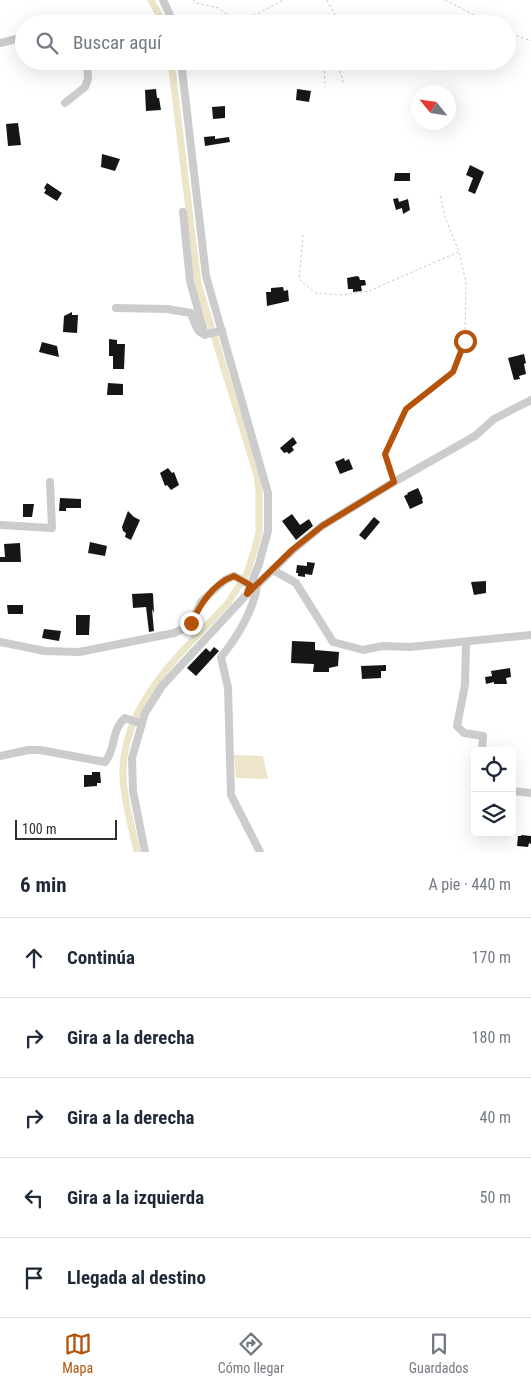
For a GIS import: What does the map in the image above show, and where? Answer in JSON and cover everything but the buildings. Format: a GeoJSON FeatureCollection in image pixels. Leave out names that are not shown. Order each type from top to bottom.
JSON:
{"type":"FeatureCollection","features":[{"type":"Feature","properties":{"kind":"street"},"geometry":{"type":"LineString","coordinates":[[163,0],[170,15]]}},
{"type":"Feature","properties":{"kind":"street"},"geometry":{"type":"LineString","coordinates":[[0,43],[15,39]]}},
{"type":"Feature","properties":{"kind":"street"},"geometry":{"type":"LineString","coordinates":[[65,103],[86,87],[88,83],[87,70]]}},
{"type":"Feature","properties":{"kind":"street"},"geometry":{"type":"LineString","coordinates":[[146,852],[132,790],[132,758],[145,714],[162,686],[247,594],[253,585],[268,531],[268,493],[206,276],[182,70]]}},
{"type":"Feature","properties":{"kind":"street"},"geometry":{"type":"LineString","coordinates":[[182,212],[190,281],[206,335]]}},
{"type":"Feature","properties":{"kind":"street"},"geometry":{"type":"LineString","coordinates":[[116,308],[167,309],[191,313],[199,332],[206,335],[222,330]]}},
{"type":"Feature","properties":{"kind":"street"},"geometry":{"type":"LineString","coordinates":[[253,585],[273,570],[292,550],[322,526],[475,436],[494,419],[531,400]]}},
{"type":"Feature","properties":{"kind":"street"},"geometry":{"type":"LineString","coordinates":[[0,525],[52,528],[50,482]]}},
{"type":"Feature","properties":{"kind":"street"},"geometry":{"type":"LineString","coordinates":[[273,570],[296,583],[333,642],[363,650],[384,646],[410,647],[531,635]]}},
{"type":"Feature","properties":{"kind":"street"},"geometry":{"type":"LineString","coordinates":[[0,642],[44,651],[79,652],[174,633],[191,623],[201,602],[225,580],[234,576],[253,585],[256,595],[234,641],[221,657],[228,688],[231,795],[260,852]]}},
{"type":"Feature","properties":{"kind":"street"},"geometry":{"type":"LineString","coordinates":[[466,642],[465,685],[457,726],[464,733],[483,736],[482,747]]}},
{"type":"Feature","properties":{"kind":"street"},"geometry":{"type":"LineString","coordinates":[[0,756],[28,750],[40,750],[105,762],[110,756],[118,725],[126,718],[142,724]]}},
{"type":"Feature","properties":{"kind":"street"},"geometry":{"type":"LineString","coordinates":[[516,791],[531,793]]}},
{"type":"Feature","properties":{"kind":"path"},"geometry":{"type":"LineString","coordinates":[[193,0],[219,8],[228,15]]}},
{"type":"Feature","properties":{"kind":"path"},"geometry":{"type":"LineString","coordinates":[[255,15],[283,0]]}},
{"type":"Feature","properties":{"kind":"path"},"geometry":{"type":"LineString","coordinates":[[327,0],[335,15]]}},
{"type":"Feature","properties":{"kind":"path"},"geometry":{"type":"LineString","coordinates":[[445,0],[474,15]]}},
{"type":"Feature","properties":{"kind":"path"},"geometry":{"type":"LineString","coordinates":[[516,35],[531,41]]}},
{"type":"Feature","properties":{"kind":"path"},"geometry":{"type":"LineString","coordinates":[[324,70],[325,87]]}},
{"type":"Feature","properties":{"kind":"path"},"geometry":{"type":"LineString","coordinates":[[340,70],[344,85]]}},
{"type":"Feature","properties":{"kind":"path"},"geometry":{"type":"LineString","coordinates":[[394,482],[385,454],[406,409],[453,372],[465,341],[466,282],[459,252],[444,217],[440,193]]}},
{"type":"Feature","properties":{"kind":"path"},"geometry":{"type":"LineString","coordinates":[[303,235],[299,279],[314,293],[342,295],[369,291],[459,252]]}},
{"type":"Feature","properties":{"kind":"shaded area"},"geometry":{"type":"Polygon","coordinates":[[[234,755],[263,756],[268,779],[236,778],[234,755]]]}},
{"type":"Feature","properties":{"kind":"waterway"},"geometry":{"type":"LineString","coordinates":[[151,0],[159,15]]}},
{"type":"Feature","properties":{"kind":"waterway"},"geometry":{"type":"LineString","coordinates":[[137,852],[123,777],[125,750],[132,726],[143,703],[157,681],[228,603],[247,573],[259,532],[257,475],[198,284],[172,70]]}},
{"type":"Feature","properties":{"kind":"route"},"geometry":{"type":"LineString","coordinates":[[191,623],[201,602],[225,580],[234,576],[250,585],[247,594],[292,550],[322,526],[394,482],[385,454],[406,409],[453,372],[465,341]]}}]}
